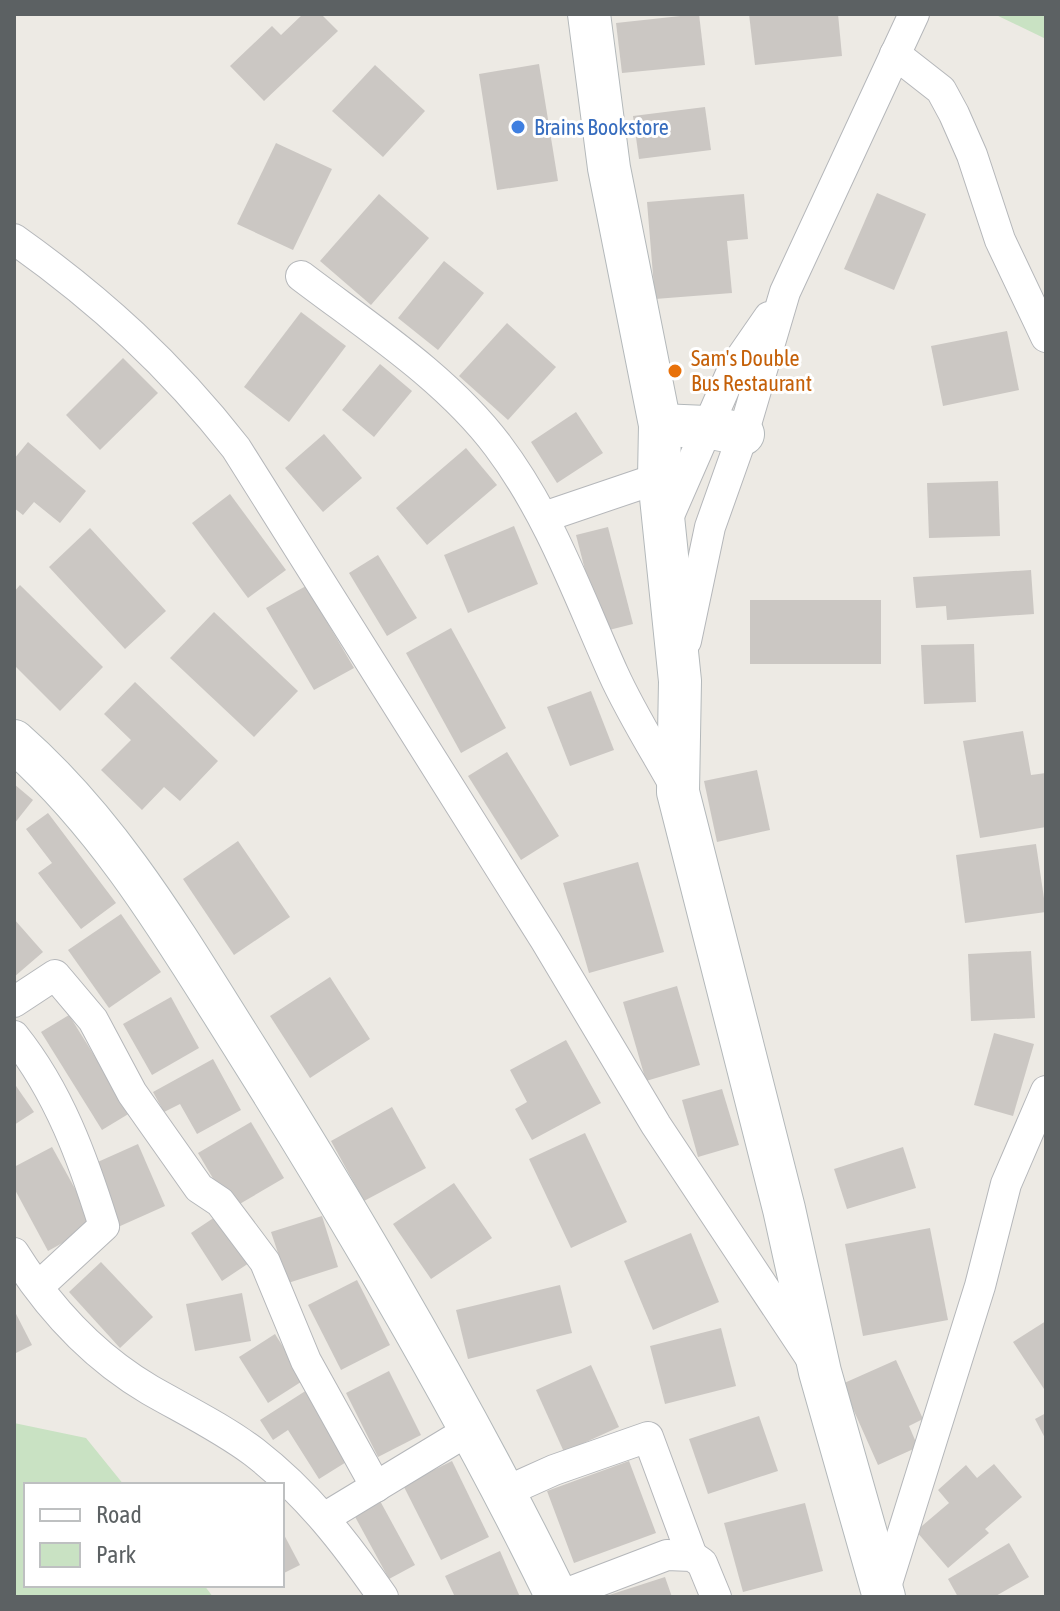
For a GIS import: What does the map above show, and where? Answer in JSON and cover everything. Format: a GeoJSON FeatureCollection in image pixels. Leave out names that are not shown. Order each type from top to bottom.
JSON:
{"type":"FeatureCollection","features":[{"type":"Feature","properties":{"kind":"main road"},"geometry":{"type":"LineString","coordinates":[[589,14],[609,168],[660,425],[659,478],[680,681],[678,792],[784,1209],[820,1372],[884,1596]]}},
{"type":"Feature","properties":{"kind":"main road"},"geometry":{"type":"LineString","coordinates":[[660,425],[725,430]]}},
{"type":"Feature","properties":{"kind":"main road"},"geometry":{"type":"LineString","coordinates":[[14,741],[52,775],[101,831],[160,912],[353,1224],[471,1429],[557,1597]]}},
{"type":"Feature","properties":{"kind":"street"},"geometry":{"type":"LineString","coordinates":[[664,532],[671,504],[725,430],[785,292],[914,14]]}},
{"type":"Feature","properties":{"kind":"street"},"geometry":{"type":"LineString","coordinates":[[895,54],[941,90],[954,114],[972,155],[1000,240],[1046,337]]}},
{"type":"Feature","properties":{"kind":"street"},"geometry":{"type":"LineString","coordinates":[[14,239],[74,283],[139,339],[190,390],[236,448],[546,941],[656,1125],[820,1372]]}},
{"type":"Feature","properties":{"kind":"street"},"geometry":{"type":"LineString","coordinates":[[301,276],[443,389],[496,444],[544,517],[615,677],[678,792]]}},
{"type":"Feature","properties":{"kind":"street"},"geometry":{"type":"LineString","coordinates":[[680,681],[725,430]]}},
{"type":"Feature","properties":{"kind":"street"},"geometry":{"type":"LineString","coordinates":[[544,517],[659,478]]}},
{"type":"Feature","properties":{"kind":"street"},"geometry":{"type":"LineString","coordinates":[[14,1002],[55,975],[93,1020],[132,1093],[199,1188],[220,1202],[265,1262],[306,1361],[376,1487]]}},
{"type":"Feature","properties":{"kind":"street"},"geometry":{"type":"LineString","coordinates":[[14,1036],[37,1065],[82,1155],[104,1226],[39,1286]]}},
{"type":"Feature","properties":{"kind":"street"},"geometry":{"type":"LineString","coordinates":[[884,1596],[980,1286],[1006,1184],[1046,1091]]}},
{"type":"Feature","properties":{"kind":"street"},"geometry":{"type":"LineString","coordinates":[[14,1253],[70,1326],[106,1361],[252,1451],[302,1492],[383,1597]]}},
{"type":"Feature","properties":{"kind":"street"},"geometry":{"type":"LineString","coordinates":[[324,1518],[471,1429]]}},
{"type":"Feature","properties":{"kind":"street"},"geometry":{"type":"LineString","coordinates":[[505,1492],[554,1470],[648,1437],[692,1556]]}},
{"type":"Feature","properties":{"kind":"street"},"geometry":{"type":"LineString","coordinates":[[557,1597],[667,1555],[692,1556],[702,1563],[716,1597]]}},
{"type":"Feature","properties":{"kind":"green space"},"geometry":{"type":"Polygon","coordinates":[[[994,14],[1046,14],[1046,39],[994,14]]]}},
{"type":"Feature","properties":{"kind":"green space"},"geometry":{"type":"Polygon","coordinates":[[[14,1423],[86,1438],[122,1483],[24,1483],[24,1587],[206,1587],[213,1597],[14,1597],[14,1423]]]}},
{"type":"Feature","properties":{"kind":"building"},"geometry":{"type":"Polygon","coordinates":[[[303,14],[321,14],[338,31],[264,101],[230,66],[272,26],[281,35],[303,14]]]}},
{"type":"Feature","properties":{"kind":"building"},"geometry":{"type":"Polygon","coordinates":[[[699,14],[705,65],[622,73],[616,23],[699,14]]]}},
{"type":"Feature","properties":{"kind":"building"},"geometry":{"type":"Polygon","coordinates":[[[749,14],[838,14],[842,56],[755,65],[749,14]]]}},
{"type":"Feature","properties":{"kind":"building","name":"Brains Bookstore"},"geometry":{"type":"Polygon","coordinates":[[[539,64],[558,181],[497,190],[479,74],[539,64]]]}},
{"type":"Feature","properties":{"kind":"building"},"geometry":{"type":"Polygon","coordinates":[[[375,65],[425,111],[383,157],[332,111],[375,65]]]}},
{"type":"Feature","properties":{"kind":"building"},"geometry":{"type":"Polygon","coordinates":[[[705,107],[711,150],[639,159],[633,116],[705,107]]]}},
{"type":"Feature","properties":{"kind":"building"},"geometry":{"type":"Polygon","coordinates":[[[276,143],[332,169],[293,250],[237,224],[276,143]]]}},
{"type":"Feature","properties":{"kind":"building"},"geometry":{"type":"Polygon","coordinates":[[[877,193],[926,214],[894,290],[844,269],[877,193]]]}},
{"type":"Feature","properties":{"kind":"building"},"geometry":{"type":"Polygon","coordinates":[[[379,194],[429,238],[371,305],[320,261],[379,194]]]}},
{"type":"Feature","properties":{"kind":"building"},"geometry":{"type":"Polygon","coordinates":[[[744,194],[748,239],[727,241],[732,293],[655,299],[647,202],[744,194]]]}},
{"type":"Feature","properties":{"kind":"building"},"geometry":{"type":"Polygon","coordinates":[[[444,261],[484,293],[438,350],[398,318],[444,261]]]}},
{"type":"Feature","properties":{"kind":"building"},"geometry":{"type":"Polygon","coordinates":[[[301,312],[346,346],[289,422],[244,387],[301,312]]]}},
{"type":"Feature","properties":{"kind":"building"},"geometry":{"type":"Polygon","coordinates":[[[507,323],[556,367],[508,420],[459,376],[507,323]]]}},
{"type":"Feature","properties":{"kind":"building"},"geometry":{"type":"Polygon","coordinates":[[[1007,331],[1019,390],[943,406],[931,346],[1007,331]]]}},
{"type":"Feature","properties":{"kind":"building"},"geometry":{"type":"Polygon","coordinates":[[[123,358],[158,393],[100,450],[66,415],[123,358]]]}},
{"type":"Feature","properties":{"kind":"building"},"geometry":{"type":"Polygon","coordinates":[[[380,364],[412,391],[374,437],[342,410],[380,364]]]}},
{"type":"Feature","properties":{"kind":"building"},"geometry":{"type":"Polygon","coordinates":[[[576,412],[603,453],[557,483],[531,442],[576,412]]]}},
{"type":"Feature","properties":{"kind":"building"},"geometry":{"type":"Polygon","coordinates":[[[324,434],[362,478],[323,512],[285,468],[324,434]]]}},
{"type":"Feature","properties":{"kind":"building"},"geometry":{"type":"Polygon","coordinates":[[[28,442],[86,491],[60,523],[34,502],[23,515],[14,508],[14,459],[28,442]]]}},
{"type":"Feature","properties":{"kind":"building"},"geometry":{"type":"Polygon","coordinates":[[[466,448],[497,485],[427,545],[396,508],[466,448]]]}},
{"type":"Feature","properties":{"kind":"building"},"geometry":{"type":"Polygon","coordinates":[[[998,481],[1000,536],[929,538],[927,483],[998,481]]]}},
{"type":"Feature","properties":{"kind":"building"},"geometry":{"type":"Polygon","coordinates":[[[230,494],[286,570],[248,598],[192,523],[230,494]]]}},
{"type":"Feature","properties":{"kind":"building"},"geometry":{"type":"Polygon","coordinates":[[[514,526],[538,584],[468,613],[444,555],[514,526]]]}},
{"type":"Feature","properties":{"kind":"building"},"geometry":{"type":"Polygon","coordinates":[[[608,527],[633,624],[601,632],[576,535],[608,527]]]}},
{"type":"Feature","properties":{"kind":"building"},"geometry":{"type":"Polygon","coordinates":[[[90,528],[166,611],[125,649],[49,567],[90,528]]]}},
{"type":"Feature","properties":{"kind":"building"},"geometry":{"type":"Polygon","coordinates":[[[378,555],[417,618],[387,636],[349,573],[378,555]]]}},
{"type":"Feature","properties":{"kind":"building"},"geometry":{"type":"Polygon","coordinates":[[[1031,570],[1034,614],[947,620],[946,606],[916,608],[913,577],[1031,570]]]}},
{"type":"Feature","properties":{"kind":"building"},"geometry":{"type":"Polygon","coordinates":[[[20,585],[103,667],[60,711],[14,665],[14,592],[20,585]]]}},
{"type":"Feature","properties":{"kind":"building"},"geometry":{"type":"Polygon","coordinates":[[[306,586],[354,668],[314,690],[266,608],[306,586]]]}},
{"type":"Feature","properties":{"kind":"building"},"geometry":{"type":"Polygon","coordinates":[[[750,600],[881,600],[881,664],[750,664],[750,600]]]}},
{"type":"Feature","properties":{"kind":"building"},"geometry":{"type":"Polygon","coordinates":[[[214,612],[298,691],[254,737],[170,658],[214,612]]]}},
{"type":"Feature","properties":{"kind":"building"},"geometry":{"type":"Polygon","coordinates":[[[451,628],[506,728],[461,753],[406,653],[451,628]]]}},
{"type":"Feature","properties":{"kind":"building"},"geometry":{"type":"Polygon","coordinates":[[[974,644],[976,702],[924,704],[921,645],[974,644]]]}},
{"type":"Feature","properties":{"kind":"building"},"geometry":{"type":"Polygon","coordinates":[[[135,682],[218,761],[180,801],[164,787],[142,810],[101,770],[131,740],[104,714],[135,682]]]}},
{"type":"Feature","properties":{"kind":"building"},"geometry":{"type":"Polygon","coordinates":[[[591,691],[614,750],[570,766],[547,707],[591,691]]]}},
{"type":"Feature","properties":{"kind":"building"},"geometry":{"type":"Polygon","coordinates":[[[1023,731],[1031,775],[1046,773],[1046,827],[980,838],[963,741],[1023,731]]]}},
{"type":"Feature","properties":{"kind":"building"},"geometry":{"type":"Polygon","coordinates":[[[507,752],[559,836],[521,860],[468,776],[507,752]]]}},
{"type":"Feature","properties":{"kind":"building"},"geometry":{"type":"Polygon","coordinates":[[[757,770],[770,830],[717,842],[704,781],[757,770]]]}},
{"type":"Feature","properties":{"kind":"building"},"geometry":{"type":"Polygon","coordinates":[[[14,784],[33,800],[14,824],[14,784]]]}},
{"type":"Feature","properties":{"kind":"building"},"geometry":{"type":"Polygon","coordinates":[[[48,813],[116,903],[81,929],[38,873],[52,863],[26,829],[48,813]]]}},
{"type":"Feature","properties":{"kind":"building"},"geometry":{"type":"Polygon","coordinates":[[[238,841],[290,917],[234,955],[183,879],[238,841]]]}},
{"type":"Feature","properties":{"kind":"building"},"geometry":{"type":"Polygon","coordinates":[[[1036,844],[1046,912],[965,923],[956,855],[1036,844]]]}},
{"type":"Feature","properties":{"kind":"building"},"geometry":{"type":"Polygon","coordinates":[[[638,862],[664,952],[589,973],[563,883],[638,862]]]}},
{"type":"Feature","properties":{"kind":"building"},"geometry":{"type":"Polygon","coordinates":[[[121,914],[161,972],[109,1008],[68,950],[121,914]]]}},
{"type":"Feature","properties":{"kind":"building"},"geometry":{"type":"Polygon","coordinates":[[[14,919],[43,952],[14,977],[14,919]]]}},
{"type":"Feature","properties":{"kind":"building"},"geometry":{"type":"Polygon","coordinates":[[[1031,951],[1035,1018],[971,1021],[968,954],[1031,951]]]}},
{"type":"Feature","properties":{"kind":"building"},"geometry":{"type":"Polygon","coordinates":[[[330,977],[370,1039],[310,1078],[270,1016],[330,977]]]}},
{"type":"Feature","properties":{"kind":"building"},"geometry":{"type":"Polygon","coordinates":[[[677,986],[700,1065],[646,1081],[623,1002],[677,986]]]}},
{"type":"Feature","properties":{"kind":"building"},"geometry":{"type":"Polygon","coordinates":[[[171,997],[199,1048],[152,1075],[123,1024],[171,997]]]}},
{"type":"Feature","properties":{"kind":"building"},"geometry":{"type":"Polygon","coordinates":[[[69,1015],[130,1113],[102,1130],[41,1032],[69,1015]]]}},
{"type":"Feature","properties":{"kind":"building"},"geometry":{"type":"Polygon","coordinates":[[[994,1033],[1034,1044],[1013,1116],[974,1105],[994,1033]]]}},
{"type":"Feature","properties":{"kind":"building"},"geometry":{"type":"Polygon","coordinates":[[[566,1040],[601,1103],[532,1140],[515,1109],[527,1102],[510,1070],[566,1040]]]}},
{"type":"Feature","properties":{"kind":"building"},"geometry":{"type":"Polygon","coordinates":[[[213,1059],[241,1110],[197,1134],[180,1104],[164,1112],[153,1092],[213,1059]]]}},
{"type":"Feature","properties":{"kind":"building"},"geometry":{"type":"Polygon","coordinates":[[[14,1083],[34,1112],[14,1125],[14,1083]]]}},
{"type":"Feature","properties":{"kind":"building"},"geometry":{"type":"Polygon","coordinates":[[[722,1089],[739,1145],[698,1157],[682,1100],[722,1089]]]}},
{"type":"Feature","properties":{"kind":"building"},"geometry":{"type":"Polygon","coordinates":[[[392,1107],[426,1168],[364,1201],[331,1141],[392,1107]]]}},
{"type":"Feature","properties":{"kind":"building"},"geometry":{"type":"Polygon","coordinates":[[[251,1122],[284,1178],[231,1209],[198,1153],[251,1122]]]}},
{"type":"Feature","properties":{"kind":"building"},"geometry":{"type":"Polygon","coordinates":[[[585,1133],[627,1222],[571,1248],[529,1159],[585,1133]]]}},
{"type":"Feature","properties":{"kind":"building"},"geometry":{"type":"Polygon","coordinates":[[[138,1144],[165,1206],[118,1227],[91,1165],[138,1144]]]}},
{"type":"Feature","properties":{"kind":"building"},"geometry":{"type":"Polygon","coordinates":[[[52,1147],[95,1225],[48,1251],[14,1188],[14,1167],[52,1147]]]}},
{"type":"Feature","properties":{"kind":"building"},"geometry":{"type":"Polygon","coordinates":[[[903,1147],[916,1188],[847,1209],[834,1169],[903,1147]]]}},
{"type":"Feature","properties":{"kind":"building"},"geometry":{"type":"Polygon","coordinates":[[[454,1183],[492,1238],[431,1279],[393,1224],[454,1183]]]}},
{"type":"Feature","properties":{"kind":"building"},"geometry":{"type":"Polygon","coordinates":[[[221,1213],[252,1261],[222,1281],[191,1233],[221,1213]]]}},
{"type":"Feature","properties":{"kind":"building"},"geometry":{"type":"Polygon","coordinates":[[[322,1216],[338,1267],[288,1283],[271,1232],[322,1216]]]}},
{"type":"Feature","properties":{"kind":"building"},"geometry":{"type":"Polygon","coordinates":[[[930,1228],[948,1320],[863,1336],[845,1244],[930,1228]]]}},
{"type":"Feature","properties":{"kind":"building"},"geometry":{"type":"Polygon","coordinates":[[[691,1233],[719,1302],[653,1330],[624,1261],[691,1233]]]}},
{"type":"Feature","properties":{"kind":"building"},"geometry":{"type":"Polygon","coordinates":[[[101,1262],[153,1317],[120,1348],[69,1292],[101,1262]]]}},
{"type":"Feature","properties":{"kind":"building"},"geometry":{"type":"Polygon","coordinates":[[[357,1280],[390,1345],[341,1370],[308,1305],[357,1280]]]}},
{"type":"Feature","properties":{"kind":"building"},"geometry":{"type":"Polygon","coordinates":[[[560,1285],[572,1333],[468,1359],[456,1310],[560,1285]]]}},
{"type":"Feature","properties":{"kind":"building"},"geometry":{"type":"Polygon","coordinates":[[[242,1293],[251,1341],[195,1351],[186,1304],[242,1293]]]}},
{"type":"Feature","properties":{"kind":"building"},"geometry":{"type":"Polygon","coordinates":[[[14,1310],[32,1345],[14,1354],[14,1310]]]}},
{"type":"Feature","properties":{"kind":"building"},"geometry":{"type":"Polygon","coordinates":[[[1046,1321],[1046,1388],[1044,1389],[1013,1342],[1046,1321]]]}},
{"type":"Feature","properties":{"kind":"building"},"geometry":{"type":"Polygon","coordinates":[[[721,1328],[736,1386],[665,1404],[650,1346],[721,1328]]]}},
{"type":"Feature","properties":{"kind":"building"},"geometry":{"type":"Polygon","coordinates":[[[275,1334],[304,1380],[268,1403],[239,1357],[275,1334]]]}},
{"type":"Feature","properties":{"kind":"building"},"geometry":{"type":"Polygon","coordinates":[[[896,1360],[923,1419],[909,1426],[918,1447],[878,1465],[842,1384],[896,1360]]]}},
{"type":"Feature","properties":{"kind":"building"},"geometry":{"type":"Polygon","coordinates":[[[591,1365],[619,1427],[564,1452],[536,1390],[591,1365]]]}},
{"type":"Feature","properties":{"kind":"building"},"geometry":{"type":"Polygon","coordinates":[[[389,1371],[421,1435],[378,1457],[346,1393],[389,1371]]]}},
{"type":"Feature","properties":{"kind":"building"},"geometry":{"type":"Polygon","coordinates":[[[307,1390],[351,1459],[319,1479],[288,1430],[273,1440],[260,1420],[307,1390]]]}},
{"type":"Feature","properties":{"kind":"building"},"geometry":{"type":"Polygon","coordinates":[[[1046,1413],[1046,1440],[1035,1419],[1046,1413]]]}},
{"type":"Feature","properties":{"kind":"building"},"geometry":{"type":"Polygon","coordinates":[[[759,1416],[778,1471],[708,1494],[689,1439],[759,1416]]]}},
{"type":"Feature","properties":{"kind":"building"},"geometry":{"type":"Polygon","coordinates":[[[452,1461],[489,1537],[441,1560],[403,1485],[452,1461]]]}},
{"type":"Feature","properties":{"kind":"building"},"geometry":{"type":"Polygon","coordinates":[[[629,1461],[656,1533],[574,1563],[547,1491],[629,1461]]]}},
{"type":"Feature","properties":{"kind":"building"},"geometry":{"type":"Polygon","coordinates":[[[994,1464],[1022,1497],[985,1529],[989,1533],[948,1568],[916,1531],[949,1503],[938,1490],[966,1465],[977,1478],[994,1464]]]}},
{"type":"Feature","properties":{"kind":"building"},"geometry":{"type":"Polygon","coordinates":[[[379,1499],[415,1565],[389,1579],[353,1513],[379,1499]]]}},
{"type":"Feature","properties":{"kind":"building"},"geometry":{"type":"Polygon","coordinates":[[[805,1503],[823,1571],[743,1592],[724,1523],[805,1503]]]}},
{"type":"Feature","properties":{"kind":"building"},"geometry":{"type":"Polygon","coordinates":[[[284,1535],[300,1565],[284,1573],[284,1535]]]}},
{"type":"Feature","properties":{"kind":"building"},"geometry":{"type":"Polygon","coordinates":[[[1009,1543],[1029,1577],[994,1597],[958,1597],[948,1579],[1009,1543]]]}},
{"type":"Feature","properties":{"kind":"building"},"geometry":{"type":"Polygon","coordinates":[[[500,1551],[520,1597],[455,1597],[445,1576],[500,1551]]]}},
{"type":"Feature","properties":{"kind":"building"},"geometry":{"type":"Polygon","coordinates":[[[665,1577],[672,1597],[606,1596],[665,1577]]]}},
{"type":"Feature","properties":{"kind":"place","name":"Brains Bookstore"},"geometry":{"type":"Point","coordinates":[518,127]}},
{"type":"Feature","properties":{"kind":"place","name":"Sam's Double Bus Restaurant"},"geometry":{"type":"Point","coordinates":[675,371]}}]}
